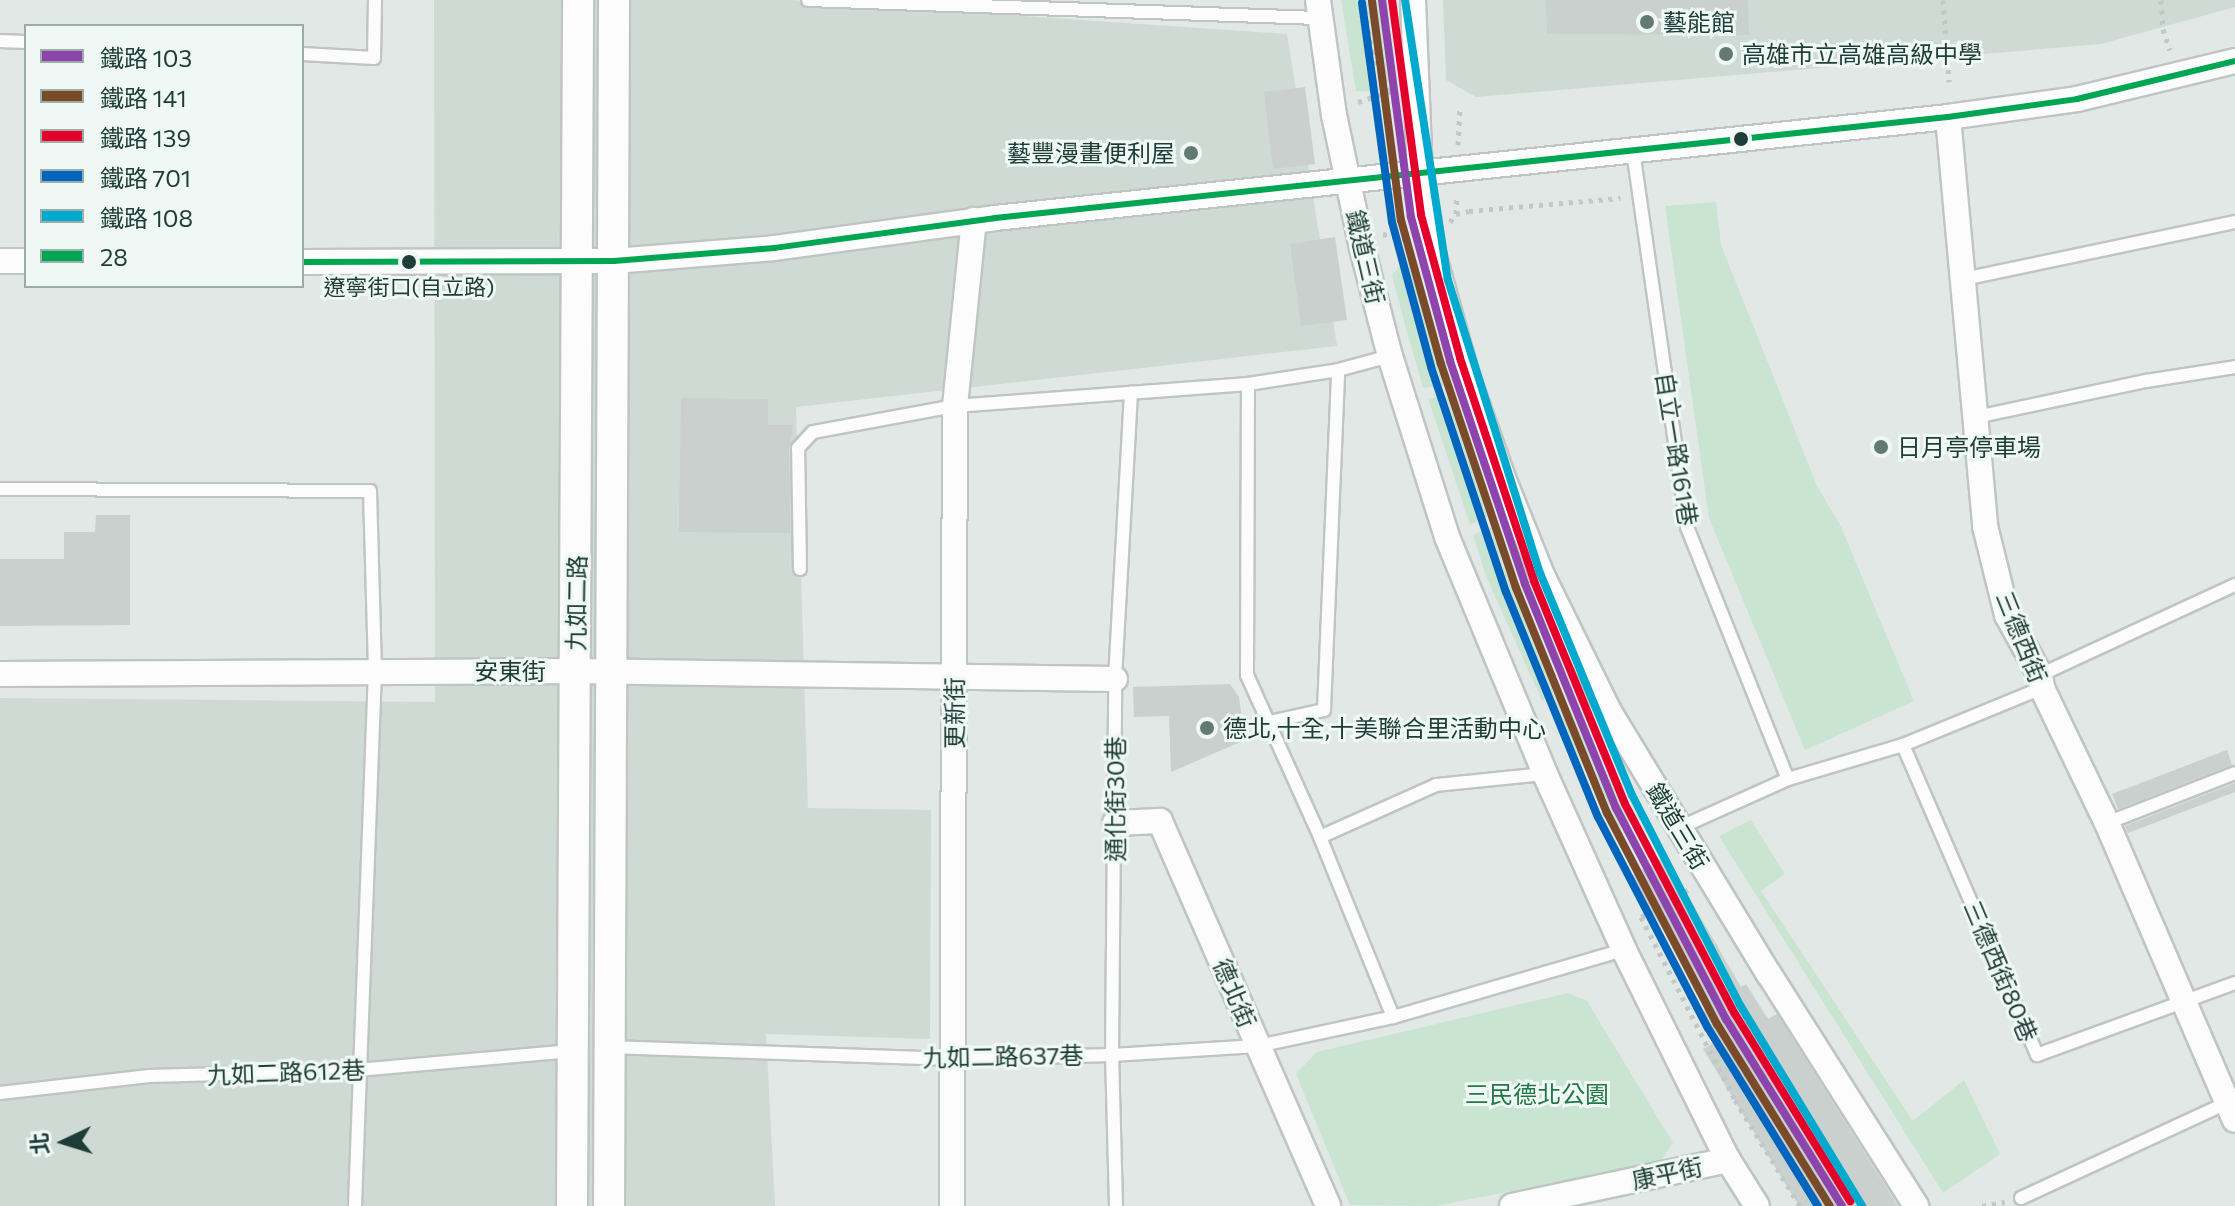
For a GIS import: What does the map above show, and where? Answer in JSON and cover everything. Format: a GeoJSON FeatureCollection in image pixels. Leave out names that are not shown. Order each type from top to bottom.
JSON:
{"type":"FeatureCollection","features":[{"type":"Feature","properties":{"kind":"street","name":"九如二路"},"geometry":{"type":"LineString","coordinates":[[572,1206],[578,0]]}},
{"type":"Feature","properties":{"kind":"street","name":"九如二路"},"geometry":{"type":"LineString","coordinates":[[609,1206],[614,0]]}},
{"type":"Feature","properties":{"kind":"street","name":"鐵道三街"},"geometry":{"type":"LineString","coordinates":[[1413,0],[1420,171],[1432,252],[1468,379],[1542,575],[1610,713],[1916,1206]]}},
{"type":"Feature","properties":{"kind":"street","name":"鐵道三街"},"geometry":{"type":"LineString","coordinates":[[1318,9],[1348,179],[1390,356],[1447,537],[1545,774],[1624,950],[1728,1160],[1757,1206]]}},
{"type":"Feature","properties":{"kind":"street"},"geometry":{"type":"LineString","coordinates":[[304,262],[614,261],[774,248],[974,220],[1948,117],[2077,99],[2235,61]]}},
{"type":"Feature","properties":{"kind":"street","name":"三德西街"},"geometry":{"type":"LineString","coordinates":[[1948,117],[1985,526],[2007,615],[2107,823],[2231,1111]]}},
{"type":"Feature","properties":{"kind":"street","name":"更新街"},"geometry":{"type":"LineString","coordinates":[[952,1206],[955,406],[974,220]]}},
{"type":"Feature","properties":{"kind":"street"},"geometry":{"type":"LineString","coordinates":[[0,261],[24,261]]}},
{"type":"Feature","properties":{"kind":"street","name":"安東街"},"geometry":{"type":"LineString","coordinates":[[0,674],[612,671],[1115,679]]}},
{"type":"Feature","properties":{"kind":"street","name":"德北街"},"geometry":{"type":"LineString","coordinates":[[1115,823],[1160,821],[1328,1206]]}},
{"type":"Feature","properties":{"kind":"street","name":"康平街"},"geometry":{"type":"LineString","coordinates":[[1512,1206],[1728,1160]]}},
{"type":"Feature","properties":{"kind":"lane"},"geometry":{"type":"LineString","coordinates":[[304,54],[374,58],[375,0]]}},
{"type":"Feature","properties":{"kind":"lane"},"geometry":{"type":"LineString","coordinates":[[808,0],[1318,9]]}},
{"type":"Feature","properties":{"kind":"lane"},"geometry":{"type":"LineString","coordinates":[[0,41],[24,42]]}},
{"type":"Feature","properties":{"kind":"lane","name":"自立一路161巷"},"geometry":{"type":"LineString","coordinates":[[1633,151],[1687,527],[1788,779]]}},
{"type":"Feature","properties":{"kind":"lane"},"geometry":{"type":"LineString","coordinates":[[1964,279],[2235,222]]}},
{"type":"Feature","properties":{"kind":"lane"},"geometry":{"type":"LineString","coordinates":[[800,569],[798,448],[813,432],[955,406],[1248,384],[1338,370],[1390,356]]}},
{"type":"Feature","properties":{"kind":"lane"},"geometry":{"type":"LineString","coordinates":[[1976,417],[2146,381],[2235,367]]}},
{"type":"Feature","properties":{"kind":"lane"},"geometry":{"type":"LineString","coordinates":[[1269,722],[1324,710],[1338,370]]}},
{"type":"Feature","properties":{"kind":"lane"},"geometry":{"type":"LineString","coordinates":[[1248,384],[1247,675],[1320,837],[1393,1017]]}},
{"type":"Feature","properties":{"kind":"lane","name":"通化街30巷"},"geometry":{"type":"LineString","coordinates":[[1116,1206],[1112,1055],[1115,679],[1131,392]]}},
{"type":"Feature","properties":{"kind":"lane"},"geometry":{"type":"LineString","coordinates":[[0,489],[370,491],[375,670],[355,1206]]}},
{"type":"Feature","properties":{"kind":"lane"},"geometry":{"type":"LineString","coordinates":[[1679,828],[1788,779],[1903,745],[2235,585]]}},
{"type":"Feature","properties":{"kind":"lane","name":"三德西街80巷"},"geometry":{"type":"LineString","coordinates":[[1903,745],[2037,1055],[2182,1001]]}},
{"type":"Feature","properties":{"kind":"lane"},"geometry":{"type":"LineString","coordinates":[[2107,823],[2235,773]]}},
{"type":"Feature","properties":{"kind":"lane"},"geometry":{"type":"LineString","coordinates":[[1320,837],[1436,785],[1545,774]]}},
{"type":"Feature","properties":{"kind":"lane","name":"九如二路637巷"},"geometry":{"type":"LineString","coordinates":[[609,1047],[952,1059],[1112,1055],[1258,1046],[1393,1017],[1624,950]]}},
{"type":"Feature","properties":{"kind":"lane"},"geometry":{"type":"LineString","coordinates":[[2182,1001],[2235,983]]}},
{"type":"Feature","properties":{"kind":"lane","name":"九如二路612巷"},"geometry":{"type":"LineString","coordinates":[[0,1093],[149,1076],[358,1070],[573,1050]]}},
{"type":"Feature","properties":{"kind":"lane"},"geometry":{"type":"LineString","coordinates":[[2021,1198],[2231,1111]]}},
{"type":"Feature","properties":{"kind":"path"},"geometry":{"type":"LineString","coordinates":[[1363,0],[1372,51],[1388,91]]}},
{"type":"Feature","properties":{"kind":"path"},"geometry":{"type":"LineString","coordinates":[[1943,0],[1949,82]]}},
{"type":"Feature","properties":{"kind":"path"},"geometry":{"type":"LineString","coordinates":[[2161,0],[2163,29],[2171,53]]}},
{"type":"Feature","properties":{"kind":"path"},"geometry":{"type":"LineString","coordinates":[[1358,102],[1388,91],[1401,92]]}},
{"type":"Feature","properties":{"kind":"path"},"geometry":{"type":"LineString","coordinates":[[1452,233],[1450,222],[1456,214],[1469,211],[1622,198]]}},
{"type":"Feature","properties":{"kind":"path"},"geometry":{"type":"LineString","coordinates":[[1696,885],[1641,917],[1735,1100],[1800,1206]]}},
{"type":"Feature","properties":{"kind":"shaded area"},"geometry":{"type":"Polygon","coordinates":[[[434,0],[790,0],[1287,34],[1337,346],[796,407],[808,808],[931,810],[930,1039],[766,1034],[775,1206],[0,1206],[0,698],[435,702],[434,0]]]}},
{"type":"Feature","properties":{"kind":"shaded area","name":"高雄市立高雄高級中學"},"geometry":{"type":"Polygon","coordinates":[[[1443,0],[2235,0],[2235,7],[2101,44],[1476,97],[1446,80],[1443,0]]]}},
{"type":"Feature","properties":{"kind":"green space"},"geometry":{"type":"Polygon","coordinates":[[[1341,0],[1357,0],[1374,71],[1373,92],[1356,91],[1341,0]]]}},
{"type":"Feature","properties":{"kind":"green space"},"geometry":{"type":"Polygon","coordinates":[[[1366,0],[1387,0],[1394,81],[1388,83],[1372,41],[1366,0]]]}},
{"type":"Feature","properties":{"kind":"green space"},"geometry":{"type":"Polygon","coordinates":[[[1716,202],[1721,245],[1817,486],[1841,527],[1914,701],[1805,750],[1709,518],[1665,206],[1716,202]]]}},
{"type":"Feature","properties":{"kind":"green space"},"geometry":{"type":"Polygon","coordinates":[[[1409,257],[1444,385],[1423,388],[1407,332],[1392,275],[1409,257]]]}},
{"type":"Feature","properties":{"kind":"green space"},"geometry":{"type":"Polygon","coordinates":[[[1450,397],[1490,515],[1470,525],[1428,398],[1450,397]]]}},
{"type":"Feature","properties":{"kind":"green space"},"geometry":{"type":"Polygon","coordinates":[[[1497,525],[1501,562],[1566,703],[1595,757],[1641,820],[1613,829],[1549,696],[1542,701],[1486,576],[1473,535],[1497,525]]]}},
{"type":"Feature","properties":{"kind":"green space"},"geometry":{"type":"Polygon","coordinates":[[[1751,820],[1785,874],[1761,891],[1913,1121],[1964,1080],[2000,1154],[1943,1193],[1719,836],[1751,820]]]}},
{"type":"Feature","properties":{"kind":"green space","name":"三民德北公園"},"geometry":{"type":"Polygon","coordinates":[[[1568,993],[1587,1001],[1673,1143],[1660,1162],[1435,1206],[1350,1205],[1296,1074],[1317,1052],[1568,993]]]}},
{"type":"Feature","properties":{"kind":"building","name":"藝能館"},"geometry":{"type":"Polygon","coordinates":[[[1546,0],[1748,0],[1749,35],[1547,34],[1546,0]]]}},
{"type":"Feature","properties":{"kind":"building"},"geometry":{"type":"Polygon","coordinates":[[[1305,87],[1315,164],[1273,169],[1264,92],[1305,87]]]}},
{"type":"Feature","properties":{"kind":"building"},"geometry":{"type":"Polygon","coordinates":[[[1335,237],[1347,320],[1301,326],[1290,244],[1335,237]]]}},
{"type":"Feature","properties":{"kind":"building"},"geometry":{"type":"Polygon","coordinates":[[[681,398],[768,399],[768,425],[793,425],[789,448],[790,533],[679,532],[681,398]]]}},
{"type":"Feature","properties":{"kind":"building"},"geometry":{"type":"Polygon","coordinates":[[[96,515],[130,515],[130,625],[0,626],[0,559],[64,559],[64,532],[95,532],[96,515]]]}},
{"type":"Feature","properties":{"kind":"building","name":"德北,十全,十美聯合里活動中心"},"geometry":{"type":"Polygon","coordinates":[[[1230,684],[1239,697],[1245,740],[1171,772],[1169,716],[1134,717],[1133,687],[1230,684]]]}},
{"type":"Feature","properties":{"kind":"building"},"geometry":{"type":"Polygon","coordinates":[[[2227,750],[2232,765],[2118,809],[2112,794],[2227,750]]]}},
{"type":"Feature","properties":{"kind":"building"},"geometry":{"type":"Polygon","coordinates":[[[2235,783],[2235,792],[2128,833],[2125,826],[2235,783]]]}},
{"type":"Feature","properties":{"kind":"building"},"geometry":{"type":"Polygon","coordinates":[[[1665,856],[1741,987],[1746,984],[1768,1019],[1777,1014],[1898,1206],[1799,1206],[1703,1049],[1720,1039],[1702,1012],[1711,1006],[1630,877],[1665,856]]]}},
{"type":"Feature","properties":{"kind":"rail line","name":"103"},"geometry":{"type":"LineString","coordinates":[[1382,0],[1411,217],[1450,361],[1525,584],[1616,808],[1726,1019],[1842,1206]]}},
{"type":"Feature","properties":{"kind":"rail line","name":"139"},"geometry":{"type":"LineString","coordinates":[[1392,0],[1421,215],[1460,358],[1534,581],[1625,804],[1735,1014],[1850,1201]]}},
{"type":"Feature","properties":{"kind":"rail line","name":"108"},"geometry":{"type":"LineString","coordinates":[[1405,0],[1448,280],[1540,573],[1632,795],[1740,1005],[1862,1206]]}},
{"type":"Feature","properties":{"kind":"rail line","name":"141"},"geometry":{"type":"LineString","coordinates":[[1372,1],[1401,220],[1441,364],[1516,588],[1607,813],[1717,1024],[1830,1206]]}},
{"type":"Feature","properties":{"kind":"rail line","name":"701"},"geometry":{"type":"LineString","coordinates":[[1362,3],[1392,222],[1431,367],[1506,592],[1598,817],[1708,1028],[1818,1206]]}},
{"type":"Feature","properties":{"kind":"transit line","name":"28"},"geometry":{"type":"LineString","coordinates":[[304,262],[614,261],[774,248],[995,218],[1948,117],[2077,99],[2235,61]]}},
{"type":"Feature","properties":{"kind":"place","name":"藝能館"},"geometry":{"type":"Point","coordinates":[1647,22]}},
{"type":"Feature","properties":{"kind":"place","name":"高雄市立高雄高級中學"},"geometry":{"type":"Point","coordinates":[1726,54]}},
{"type":"Feature","properties":{"kind":"place","name":"藝豐漫畫便利屋"},"geometry":{"type":"Point","coordinates":[1191,153]}},
{"type":"Feature","properties":{"kind":"place","name":"遼寧街口(自立路)"},"geometry":{"type":"Point","coordinates":[409,262]}},
{"type":"Feature","properties":{"kind":"place","name":"日月亭停車場"},"geometry":{"type":"Point","coordinates":[1881,447]}},
{"type":"Feature","properties":{"kind":"place","name":"德北,十全,十美聯合里活動中心"},"geometry":{"type":"Point","coordinates":[1207,728]}}]}
